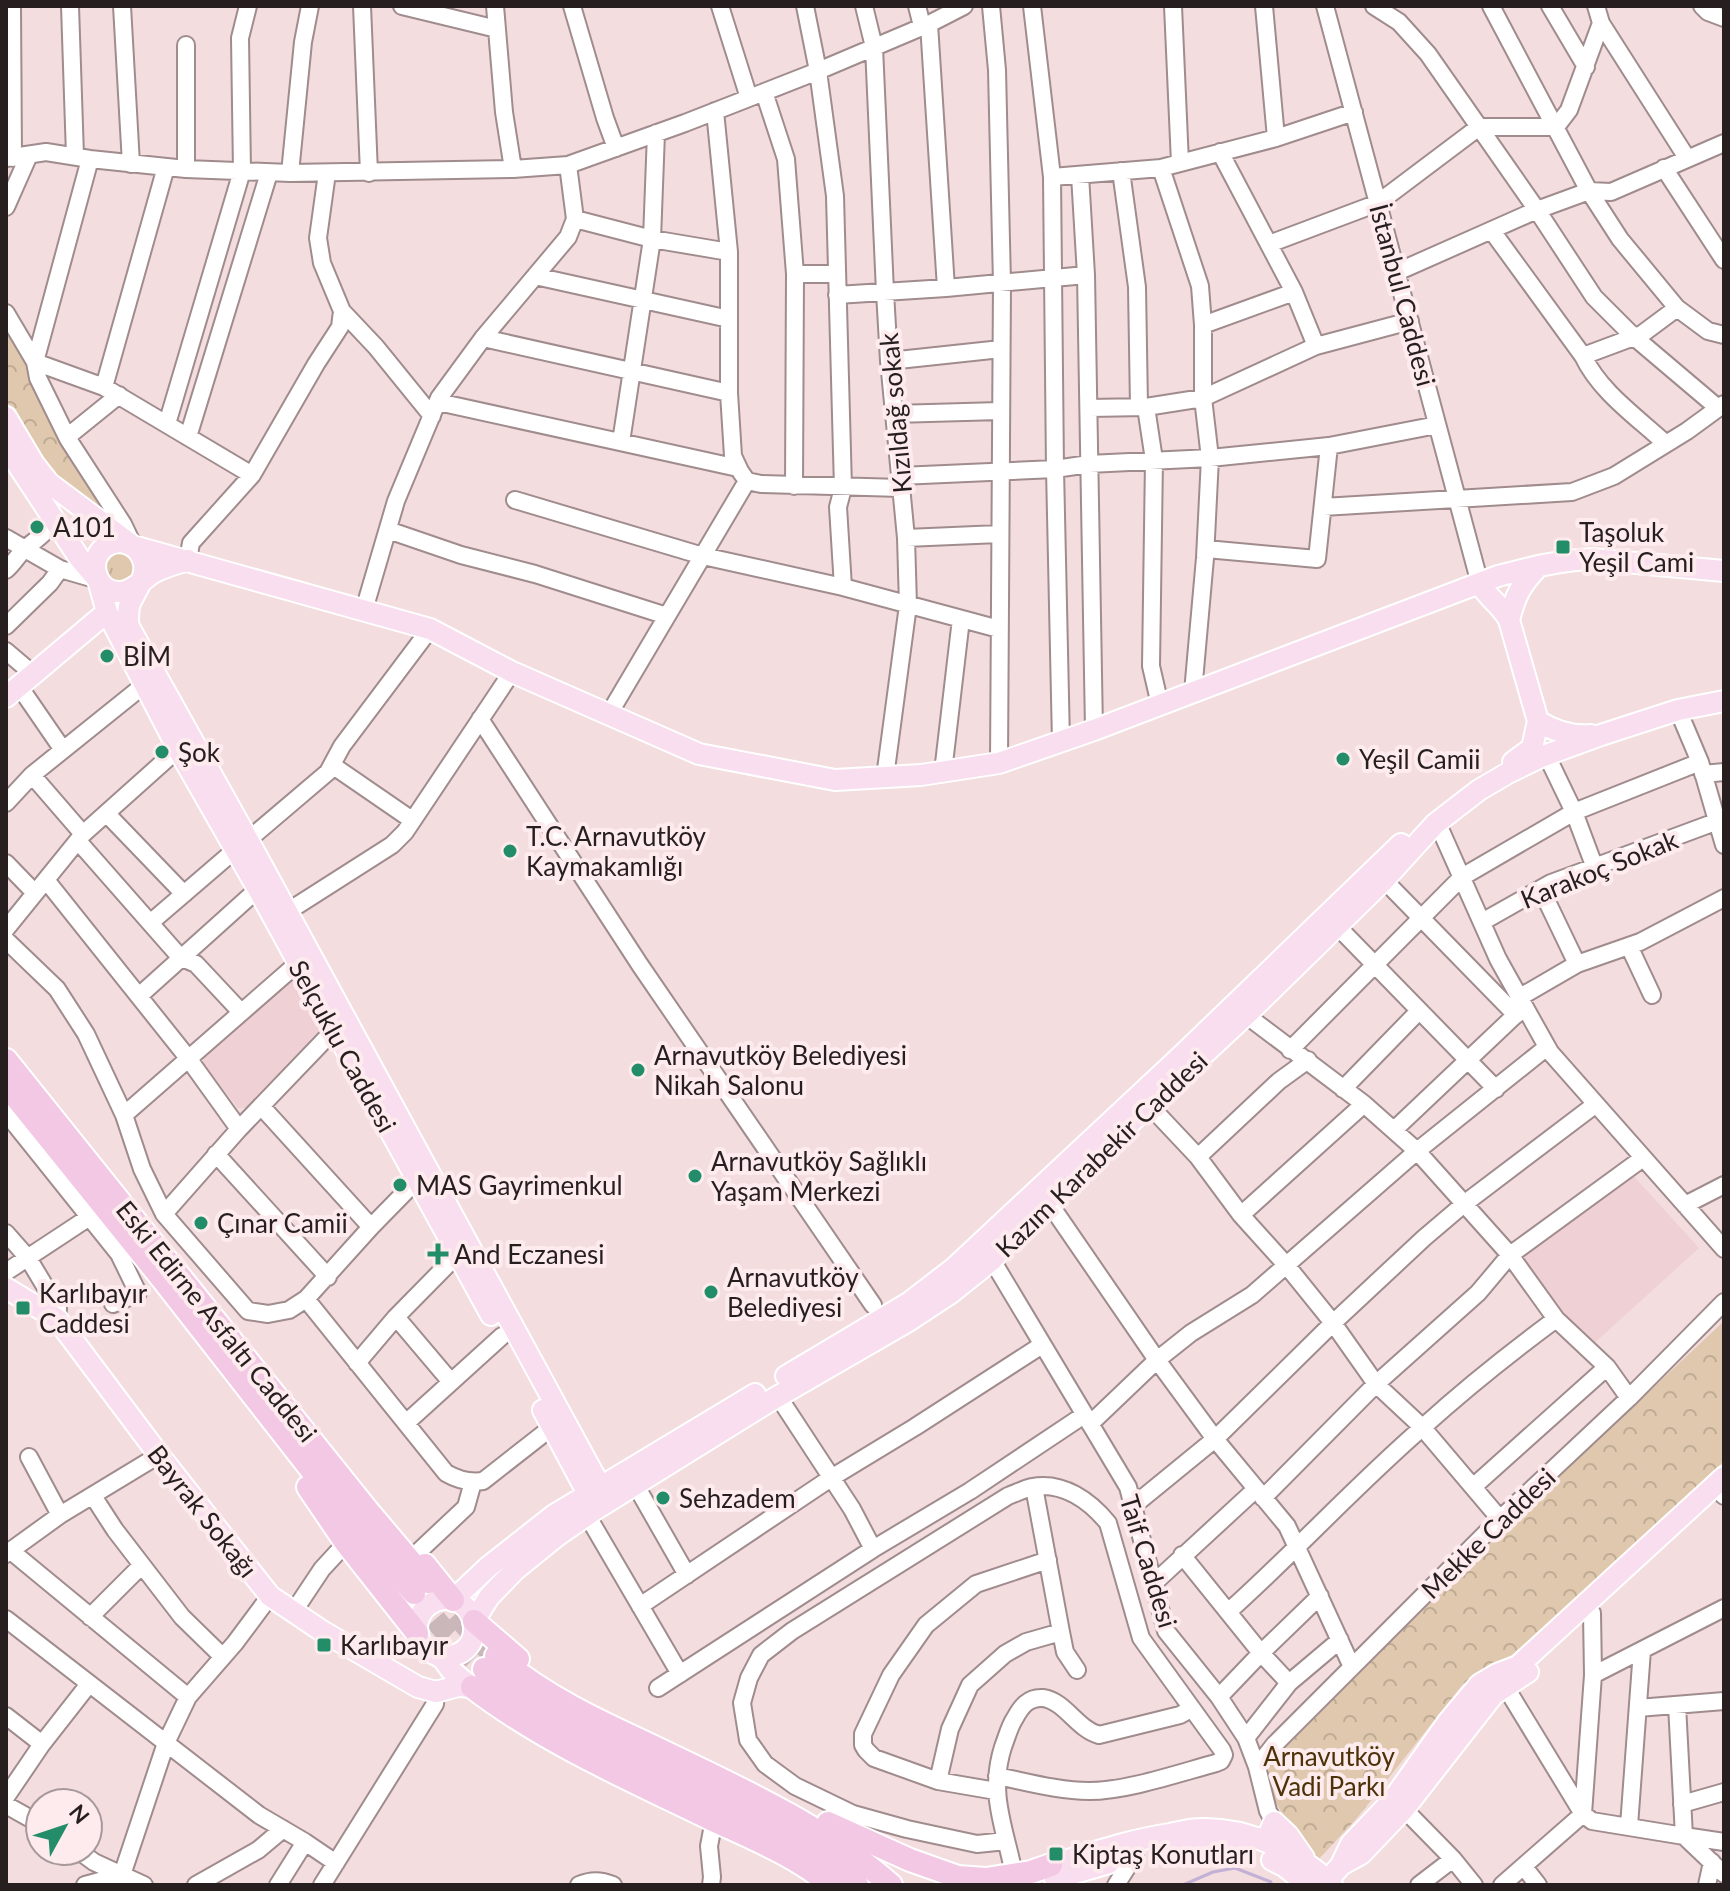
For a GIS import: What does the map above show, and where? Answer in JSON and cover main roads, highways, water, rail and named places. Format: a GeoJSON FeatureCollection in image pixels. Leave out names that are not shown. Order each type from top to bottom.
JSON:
{"type":"FeatureCollection","features":[{"type":"Feature","properties":{"kind":"highway","name":"Eski Edirne Asfaltı Caddesi"},"geometry":{"type":"LineString","coordinates":[[6,1060],[367,1510],[421,1588],[331,1495],[224,1359],[97,1212],[6,1085]]}},
{"type":"Feature","properties":{"kind":"highway"},"geometry":{"type":"LineString","coordinates":[[224,1359],[250,1404],[346,1543],[438,1652]]}},
{"type":"Feature","properties":{"kind":"highway"},"geometry":{"type":"LineString","coordinates":[[255,1368],[294,1401],[453,1600]]}},
{"type":"Feature","properties":{"kind":"highway"},"geometry":{"type":"LineString","coordinates":[[474,1621],[532,1670],[681,1748],[732,1785],[796,1859],[831,1885]]}},
{"type":"Feature","properties":{"kind":"highway"},"geometry":{"type":"LineString","coordinates":[[484,1671],[525,1679],[557,1700],[732,1785]]}},
{"type":"Feature","properties":{"kind":"highway"},"geometry":{"type":"LineString","coordinates":[[484,1671],[520,1721],[585,1758],[714,1820],[769,1825],[844,1847],[891,1885]]}},
{"type":"Feature","properties":{"kind":"highway"},"geometry":{"type":"LineString","coordinates":[[484,1671],[518,1697],[564,1725],[769,1825],[857,1885]]}},
{"type":"Feature","properties":{"kind":"highway"},"geometry":{"type":"LineString","coordinates":[[769,1825],[811,1815],[910,1860],[958,1877],[1034,1877]]}},
{"type":"Feature","properties":{"kind":"highway"},"geometry":{"type":"LineString","coordinates":[[769,1825],[803,1885]]}},
{"type":"Feature","properties":{"kind":"main road"},"geometry":{"type":"LineString","coordinates":[[6,417],[49,483],[133,546]]}},
{"type":"Feature","properties":{"kind":"main road","name":"Selçuklu Caddesi"},"geometry":{"type":"LineString","coordinates":[[6,447],[80,559],[98,580],[107,612],[178,749],[287,912],[416,1181],[451,1229],[457,1255],[596,1501]]}},
{"type":"Feature","properties":{"kind":"main road"},"geometry":{"type":"LineString","coordinates":[[188,560],[153,573],[126,592],[109,590],[98,580],[94,570],[99,553],[119,542],[188,560],[430,629],[512,672],[699,754],[835,780],[943,772],[999,763],[1094,730],[1498,576],[1539,566],[1592,559],[1724,571]]}},
{"type":"Feature","properties":{"kind":"main road","name":"Selçuklu Caddesi"},"geometry":{"type":"LineString","coordinates":[[133,546],[143,557],[145,566],[128,609],[128,625],[241,845],[258,889],[298,963],[340,1026],[596,1501]]}},
{"type":"Feature","properties":{"kind":"main road"},"geometry":{"type":"LineString","coordinates":[[1509,620],[1519,590],[1539,566]]}},
{"type":"Feature","properties":{"kind":"main road"},"geometry":{"type":"LineString","coordinates":[[1480,584],[1509,620],[1538,721],[1554,731],[1582,736],[1601,735]]}},
{"type":"Feature","properties":{"kind":"main road"},"geometry":{"type":"LineString","coordinates":[[19,685],[107,612]]}},
{"type":"Feature","properties":{"kind":"main road","name":"Kazım Karabekir Caddesi"},"geometry":{"type":"LineString","coordinates":[[453,1600],[488,1567],[554,1515],[635,1484],[778,1396],[879,1320],[951,1293],[992,1260],[1047,1200],[1246,1015],[1384,880],[1437,822],[1479,790],[1508,773],[1601,735],[1678,710],[1724,701]]}},
{"type":"Feature","properties":{"kind":"main road","name":"Kazım Karabekir Caddesi"},"geometry":{"type":"LineString","coordinates":[[474,1621],[489,1597],[515,1570],[596,1501],[910,1302],[954,1268],[1181,1056],[1444,803],[1532,748],[1538,721]]}},
{"type":"Feature","properties":{"kind":"main road","name":"Bayrak Sokağı"},"geometry":{"type":"LineString","coordinates":[[6,1288],[57,1319],[270,1596],[322,1631],[419,1686]]}},
{"type":"Feature","properties":{"kind":"main road"},"geometry":{"type":"LineString","coordinates":[[1323,1878],[1392,1801],[1448,1722],[1480,1684],[1527,1673],[1722,1490]]}},
{"type":"Feature","properties":{"kind":"main road"},"geometry":{"type":"LineString","coordinates":[[1034,1877],[1197,1843],[1222,1844],[1257,1852],[1284,1866],[1323,1878],[1361,1854],[1404,1809],[1493,1695],[1501,1680],[1722,1490]]}},
{"type":"Feature","properties":{"kind":"main road"},"geometry":{"type":"LineString","coordinates":[[484,1671],[438,1652],[417,1625],[423,1610],[436,1600],[453,1600],[466,1607],[474,1621],[475,1631],[467,1648],[438,1652],[425,1660],[419,1669],[419,1686],[458,1686],[484,1671]]}},
{"type":"Feature","properties":{"kind":"main road"},"geometry":{"type":"LineString","coordinates":[[1261,1839],[1269,1834],[1274,1822],[1323,1878]]}},
{"type":"Feature","properties":{"kind":"main road"},"geometry":{"type":"LineString","coordinates":[[1034,1877],[1151,1837],[1199,1828],[1225,1830],[1261,1839],[1323,1878]]}},
{"type":"Feature","properties":{"kind":"waterway"},"geometry":{"type":"LineString","coordinates":[[1183,1885],[1213,1872],[1235,1868],[1271,1882]]}},
{"type":"Feature","properties":{"kind":"tunnel"},"geometry":{"type":"LineString","coordinates":[[434,1589],[496,1656]]}},
{"type":"Feature","properties":{"kind":"tunnel"},"geometry":{"type":"LineString","coordinates":[[414,1594],[444,1630],[484,1669]]}},
{"type":"Feature","properties":{"kind":"place","name":"A101"},"geometry":{"type":"Point","coordinates":[37,527]}},
{"type":"Feature","properties":{"kind":"place","name":"Taşoluk Yeşil Cami"},"geometry":{"type":"Point","coordinates":[1563,547]}},
{"type":"Feature","properties":{"kind":"place","name":"BİM"},"geometry":{"type":"Point","coordinates":[107,656]}},
{"type":"Feature","properties":{"kind":"place","name":"Şok"},"geometry":{"type":"Point","coordinates":[162,752]}},
{"type":"Feature","properties":{"kind":"place","name":"Yeşil Camii"},"geometry":{"type":"Point","coordinates":[1343,759]}},
{"type":"Feature","properties":{"kind":"place","name":"T.C. Arnavutköy Kaymakamlığı"},"geometry":{"type":"Point","coordinates":[510,851]}},
{"type":"Feature","properties":{"kind":"place","name":"Arnavutköy Belediyesi Nikah Salonu"},"geometry":{"type":"Point","coordinates":[638,1070]}},
{"type":"Feature","properties":{"kind":"place","name":"Arnavutköy Sağlıklı Yaşam Merkezi"},"geometry":{"type":"Point","coordinates":[695,1176]}},
{"type":"Feature","properties":{"kind":"place","name":"MAS Gayrimenkul"},"geometry":{"type":"Point","coordinates":[400,1185]}},
{"type":"Feature","properties":{"kind":"place","name":"Çınar Camii"},"geometry":{"type":"Point","coordinates":[201,1223]}},
{"type":"Feature","properties":{"kind":"place","name":"And Eczanesi"},"geometry":{"type":"Point","coordinates":[438,1254]}},
{"type":"Feature","properties":{"kind":"place","name":"Arnavutköy Belediyesi"},"geometry":{"type":"Point","coordinates":[711,1292]}},
{"type":"Feature","properties":{"kind":"place","name":"Karlıbayır Caddesi"},"geometry":{"type":"Point","coordinates":[23,1308]}},
{"type":"Feature","properties":{"kind":"place","name":"Sehzadem"},"geometry":{"type":"Point","coordinates":[663,1498]}},
{"type":"Feature","properties":{"kind":"place","name":"Karlıbayır"},"geometry":{"type":"Point","coordinates":[324,1645]}},
{"type":"Feature","properties":{"kind":"place","name":"Kiptaş Konutları"},"geometry":{"type":"Point","coordinates":[1056,1854]}},
{"type":"Feature","properties":{"kind":"park label","name":"Arnavutköy Vadi Parkı"},"geometry":{"type":"Point","coordinates":[1329,1771]}}]}
